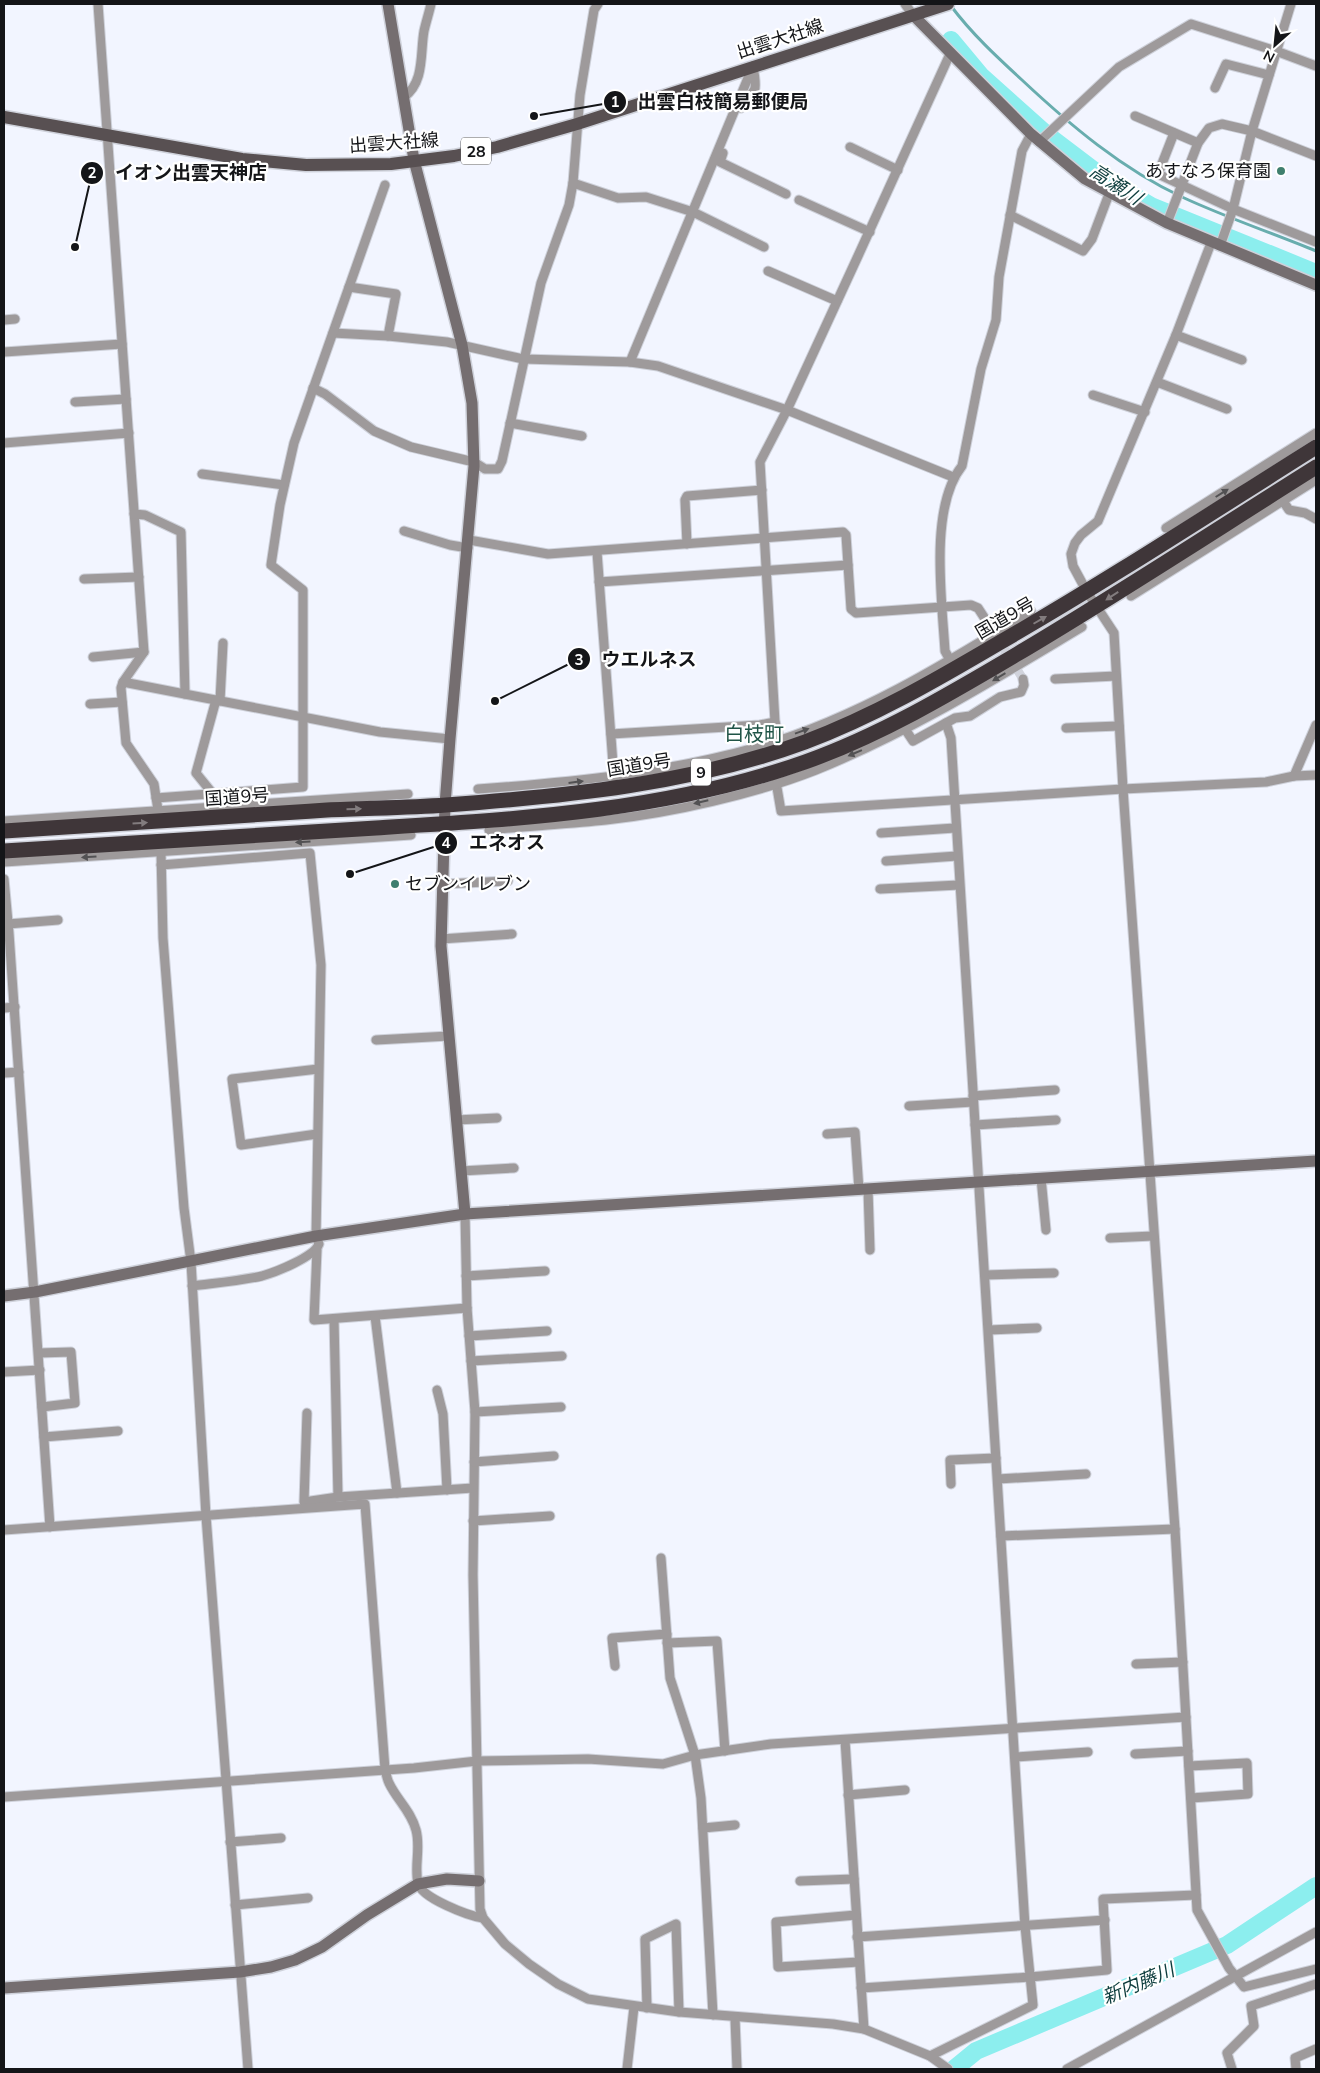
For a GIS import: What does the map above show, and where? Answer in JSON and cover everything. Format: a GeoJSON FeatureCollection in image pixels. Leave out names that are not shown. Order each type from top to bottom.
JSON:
{"type":"FeatureCollection","features":[{"type":"Feature","properties":{"kind":"highway","name":"国道9号"},"geometry":{"type":"LineString","coordinates":[[4,831],[329,810],[445,805],[608,789],[748,761],[806,742],[923,688],[1087,592],[1169,532],[1315,438]]}},
{"type":"Feature","properties":{"kind":"highway","name":"国道9号"},"geometry":{"type":"LineString","coordinates":[[4,851],[445,824],[559,815],[680,797],[747,781],[807,761],[867,737],[929,707],[1095,607],[1316,467]]}},
{"type":"Feature","properties":{"kind":"main road","name":"出雲大社線"},"geometry":{"type":"LineString","coordinates":[[4,117],[242,159],[306,165],[391,164],[454,156],[497,147],[578,124],[948,4]]}},
{"type":"Feature","properties":{"kind":"street"},"geometry":{"type":"LineString","coordinates":[[98,4],[144,652],[123,682],[121,688],[122,702],[126,743],[154,784],[158,810]]}},
{"type":"Feature","properties":{"kind":"street"},"geometry":{"type":"LineString","coordinates":[[388,4],[414,160],[462,345],[472,402],[474,462],[469,544],[445,805],[441,939],[465,1214],[467,1308],[476,1412],[473,1521],[480,1909],[483,1918],[505,1944],[529,1964],[558,1984],[588,1999],[679,2012],[735,2018],[833,2024],[864,2029],[933,2058],[948,2069]]}},
{"type":"Feature","properties":{"kind":"street"},"geometry":{"type":"LineString","coordinates":[[404,97],[412,91],[420,71],[424,31],[431,4]]}},
{"type":"Feature","properties":{"kind":"street"},"geometry":{"type":"LineString","coordinates":[[313,388],[332,399],[374,432],[411,447],[474,462],[485,469],[498,469],[502,461],[541,283],[569,205],[573,183],[584,64],[594,10],[598,4]]}},
{"type":"Feature","properties":{"kind":"street"},"geometry":{"type":"LineString","coordinates":[[905,4],[950,54],[1035,138],[1085,179],[1109,194],[1167,223],[1316,285]]}},
{"type":"Feature","properties":{"kind":"street"},"geometry":{"type":"LineString","coordinates":[[1291,4],[1252,131],[1233,209],[1176,334],[1098,521],[1075,543],[1071,554],[1073,566],[1095,607],[1114,633],[1122,789],[1175,1529],[1197,1910],[1235,1978],[1244,1986],[1316,1969]]}},
{"type":"Feature","properties":{"kind":"street"},"geometry":{"type":"LineString","coordinates":[[950,660],[945,651],[939,560],[945,508],[953,477],[962,466],[981,369],[996,320],[999,277],[1022,151],[1119,67],[1191,24],[1316,66]]}},
{"type":"Feature","properties":{"kind":"street"},"geometry":{"type":"LineString","coordinates":[[780,739],[775,722],[760,462],[787,410],[870,232],[950,54]]}},
{"type":"Feature","properties":{"kind":"street"},"geometry":{"type":"LineString","coordinates":[[1215,88],[1226,64],[1269,76]]}},
{"type":"Feature","properties":{"kind":"street"},"geometry":{"type":"LineString","coordinates":[[753,66],[756,87],[753,93],[745,99],[720,162],[786,194]]}},
{"type":"Feature","properties":{"kind":"street"},"geometry":{"type":"LineString","coordinates":[[630,362],[753,66]]}},
{"type":"Feature","properties":{"kind":"street"},"geometry":{"type":"LineString","coordinates":[[1135,116],[1198,143]]}},
{"type":"Feature","properties":{"kind":"street"},"geometry":{"type":"LineString","coordinates":[[1167,223],[1198,143],[1209,128],[1222,124],[1252,131],[1316,156]]}},
{"type":"Feature","properties":{"kind":"street"},"geometry":{"type":"LineString","coordinates":[[1174,133],[1158,174],[1233,209],[1316,242]]}},
{"type":"Feature","properties":{"kind":"street"},"geometry":{"type":"LineString","coordinates":[[850,147],[898,170]]}},
{"type":"Feature","properties":{"kind":"street"},"geometry":{"type":"LineString","coordinates":[[573,183],[618,198],[646,197],[692,212],[764,247]]}},
{"type":"Feature","properties":{"kind":"street"},"geometry":{"type":"LineString","coordinates":[[156,798],[303,787],[303,590],[271,565],[284,485],[294,443],[385,185]]}},
{"type":"Feature","properties":{"kind":"street"},"geometry":{"type":"LineString","coordinates":[[1010,215],[1083,251],[1092,239],[1109,194]]}},
{"type":"Feature","properties":{"kind":"street"},"geometry":{"type":"LineString","coordinates":[[799,200],[870,232]]}},
{"type":"Feature","properties":{"kind":"street"},"geometry":{"type":"LineString","coordinates":[[768,271],[837,301]]}},
{"type":"Feature","properties":{"kind":"street"},"geometry":{"type":"LineString","coordinates":[[349,286],[396,294],[388,336]]}},
{"type":"Feature","properties":{"kind":"street"},"geometry":{"type":"LineString","coordinates":[[4,320],[15,319]]}},
{"type":"Feature","properties":{"kind":"street"},"geometry":{"type":"LineString","coordinates":[[333,333],[388,336],[462,345],[523,359],[630,362],[658,366],[787,410],[953,477]]}},
{"type":"Feature","properties":{"kind":"street"},"geometry":{"type":"LineString","coordinates":[[1176,334],[1242,360]]}},
{"type":"Feature","properties":{"kind":"street"},"geometry":{"type":"LineString","coordinates":[[4,352],[122,344]]}},
{"type":"Feature","properties":{"kind":"street"},"geometry":{"type":"LineString","coordinates":[[1157,382],[1227,409]]}},
{"type":"Feature","properties":{"kind":"street"},"geometry":{"type":"LineString","coordinates":[[1093,395],[1145,412]]}},
{"type":"Feature","properties":{"kind":"street"},"geometry":{"type":"LineString","coordinates":[[75,402],[126,399]]}},
{"type":"Feature","properties":{"kind":"street"},"geometry":{"type":"LineString","coordinates":[[510,422],[582,436]]}},
{"type":"Feature","properties":{"kind":"street"},"geometry":{"type":"LineString","coordinates":[[4,443],[129,433]]}},
{"type":"Feature","properties":{"kind":"street"},"geometry":{"type":"LineString","coordinates":[[1169,532],[1181,519],[1315,438]]}},
{"type":"Feature","properties":{"kind":"street"},"geometry":{"type":"LineString","coordinates":[[202,474],[284,485]]}},
{"type":"Feature","properties":{"kind":"street"},"geometry":{"type":"LineString","coordinates":[[1131,596],[1316,480]]}},
{"type":"Feature","properties":{"kind":"street"},"geometry":{"type":"LineString","coordinates":[[687,544],[684,500],[687,496],[762,490]]}},
{"type":"Feature","properties":{"kind":"street"},"geometry":{"type":"LineString","coordinates":[[1283,501],[1289,510],[1305,513],[1316,519]]}},
{"type":"Feature","properties":{"kind":"street"},"geometry":{"type":"LineString","coordinates":[[134,514],[145,515],[181,532],[185,694]]}},
{"type":"Feature","properties":{"kind":"street"},"geometry":{"type":"LineString","coordinates":[[404,531],[450,545],[469,544],[548,554],[597,552],[843,532],[846,535],[851,609],[856,613],[971,605],[978,608],[989,625]]}},
{"type":"Feature","properties":{"kind":"street"},"geometry":{"type":"LineString","coordinates":[[1203,538],[1222,539]]}},
{"type":"Feature","properties":{"kind":"street"},"geometry":{"type":"LineString","coordinates":[[597,552],[614,777]]}},
{"type":"Feature","properties":{"kind":"street"},"geometry":{"type":"LineString","coordinates":[[600,582],[848,565]]}},
{"type":"Feature","properties":{"kind":"street"},"geometry":{"type":"LineString","coordinates":[[84,579],[139,577]]}},
{"type":"Feature","properties":{"kind":"street"},"geometry":{"type":"LineString","coordinates":[[478,790],[614,777],[696,763],[780,739],[825,723],[896,691],[1032,612]]}},
{"type":"Feature","properties":{"kind":"street"},"geometry":{"type":"LineString","coordinates":[[489,830],[607,820],[675,808],[744,792],[814,770],[905,729],[953,704],[1082,626]]}},
{"type":"Feature","properties":{"kind":"street"},"geometry":{"type":"LineString","coordinates":[[1056,642],[1062,627]]}},
{"type":"Feature","properties":{"kind":"street"},"geometry":{"type":"LineString","coordinates":[[213,794],[196,773],[218,700],[223,643]]}},
{"type":"Feature","properties":{"kind":"street"},"geometry":{"type":"LineString","coordinates":[[976,645],[995,646]]}},
{"type":"Feature","properties":{"kind":"street"},"geometry":{"type":"LineString","coordinates":[[93,657],[144,652]]}},
{"type":"Feature","properties":{"kind":"street"},"geometry":{"type":"LineString","coordinates":[[1055,679],[1116,676]]}},
{"type":"Feature","properties":{"kind":"street"},"geometry":{"type":"LineString","coordinates":[[905,729],[913,741],[955,718],[970,716],[1000,697],[1021,692],[1024,685],[1023,679]]}},
{"type":"Feature","properties":{"kind":"street"},"geometry":{"type":"LineString","coordinates":[[123,682],[380,732],[450,739]]}},
{"type":"Feature","properties":{"kind":"street"},"geometry":{"type":"LineString","coordinates":[[886,706],[896,691]]}},
{"type":"Feature","properties":{"kind":"street"},"geometry":{"type":"LineString","coordinates":[[90,704],[122,702]]}},
{"type":"Feature","properties":{"kind":"street"},"geometry":{"type":"LineString","coordinates":[[611,734],[760,725],[775,722]]}},
{"type":"Feature","properties":{"kind":"street"},"geometry":{"type":"LineString","coordinates":[[933,2058],[1033,2005],[1025,1926],[980,1181],[955,828],[951,738],[946,723]]}},
{"type":"Feature","properties":{"kind":"street"},"geometry":{"type":"LineString","coordinates":[[1066,728],[1119,726]]}},
{"type":"Feature","properties":{"kind":"street"},"geometry":{"type":"LineString","coordinates":[[1294,776],[1316,726]]}},
{"type":"Feature","properties":{"kind":"street"},"geometry":{"type":"LineString","coordinates":[[707,770],[722,756]]}},
{"type":"Feature","properties":{"kind":"street"},"geometry":{"type":"LineString","coordinates":[[776,782],[781,811],[954,799],[1266,782],[1294,776],[1316,775]]}},
{"type":"Feature","properties":{"kind":"street"},"geometry":{"type":"LineString","coordinates":[[512,798],[528,786]]}},
{"type":"Feature","properties":{"kind":"street"},"geometry":{"type":"LineString","coordinates":[[4,821],[408,794]]}},
{"type":"Feature","properties":{"kind":"street"},"geometry":{"type":"LineString","coordinates":[[313,800],[329,810]]}},
{"type":"Feature","properties":{"kind":"street"},"geometry":{"type":"LineString","coordinates":[[193,819],[208,806]]}},
{"type":"Feature","properties":{"kind":"street"},"geometry":{"type":"LineString","coordinates":[[77,827],[89,815]]}},
{"type":"Feature","properties":{"kind":"street"},"geometry":{"type":"LineString","coordinates":[[559,815],[574,823]]}},
{"type":"Feature","properties":{"kind":"street"},"geometry":{"type":"LineString","coordinates":[[369,838],[382,828]]}},
{"type":"Feature","properties":{"kind":"street"},"geometry":{"type":"LineString","coordinates":[[881,833],[955,828]]}},
{"type":"Feature","properties":{"kind":"street"},"geometry":{"type":"LineString","coordinates":[[4,862],[411,835]]}},
{"type":"Feature","properties":{"kind":"street"},"geometry":{"type":"LineString","coordinates":[[231,847],[246,836]]}},
{"type":"Feature","properties":{"kind":"street"},"geometry":{"type":"LineString","coordinates":[[16,861],[26,849]]}},
{"type":"Feature","properties":{"kind":"street"},"geometry":{"type":"LineString","coordinates":[[161,852],[166,986],[184,1208],[191,1262],[206,1516],[248,2069]]}},
{"type":"Feature","properties":{"kind":"street"},"geometry":{"type":"LineString","coordinates":[[161,865],[310,853],[321,965],[316,1236],[319,1244],[317,1250],[314,1320],[467,1308]]}},
{"type":"Feature","properties":{"kind":"street"},"geometry":{"type":"LineString","coordinates":[[886,861],[957,856]]}},
{"type":"Feature","properties":{"kind":"street"},"geometry":{"type":"LineString","coordinates":[[4,879],[15,1007],[50,1526]]}},
{"type":"Feature","properties":{"kind":"street"},"geometry":{"type":"LineString","coordinates":[[443,884],[508,881]]}},
{"type":"Feature","properties":{"kind":"street"},"geometry":{"type":"LineString","coordinates":[[880,889],[959,885]]}},
{"type":"Feature","properties":{"kind":"street"},"geometry":{"type":"LineString","coordinates":[[7,929],[58,920]]}},
{"type":"Feature","properties":{"kind":"street"},"geometry":{"type":"LineString","coordinates":[[441,939],[512,934]]}},
{"type":"Feature","properties":{"kind":"street"},"geometry":{"type":"LineString","coordinates":[[4,1008],[15,1007]]}},
{"type":"Feature","properties":{"kind":"street"},"geometry":{"type":"LineString","coordinates":[[376,1040],[449,1036]]}},
{"type":"Feature","properties":{"kind":"street"},"geometry":{"type":"LineString","coordinates":[[317,1134],[241,1145],[232,1079],[318,1068]]}},
{"type":"Feature","properties":{"kind":"street"},"geometry":{"type":"LineString","coordinates":[[4,1073],[19,1072]]}},
{"type":"Feature","properties":{"kind":"street"},"geometry":{"type":"LineString","coordinates":[[909,1106],[1055,1090]]}},
{"type":"Feature","properties":{"kind":"street"},"geometry":{"type":"LineString","coordinates":[[456,1120],[497,1118]]}},
{"type":"Feature","properties":{"kind":"street"},"geometry":{"type":"LineString","coordinates":[[975,1125],[1056,1120]]}},
{"type":"Feature","properties":{"kind":"street"},"geometry":{"type":"LineString","coordinates":[[827,1134],[855,1132],[870,1250]]}},
{"type":"Feature","properties":{"kind":"street"},"geometry":{"type":"LineString","coordinates":[[4,1296],[35,1292],[191,1262],[316,1236],[465,1214],[1316,1161]]}},
{"type":"Feature","properties":{"kind":"street"},"geometry":{"type":"LineString","coordinates":[[461,1171],[514,1168]]}},
{"type":"Feature","properties":{"kind":"street"},"geometry":{"type":"LineString","coordinates":[[1041,1178],[1046,1230]]}},
{"type":"Feature","properties":{"kind":"street"},"geometry":{"type":"LineString","coordinates":[[1110,1238],[1154,1236]]}},
{"type":"Feature","properties":{"kind":"street"},"geometry":{"type":"LineString","coordinates":[[192,1286],[263,1276],[300,1260],[317,1250]]}},
{"type":"Feature","properties":{"kind":"street"},"geometry":{"type":"LineString","coordinates":[[466,1276],[545,1271]]}},
{"type":"Feature","properties":{"kind":"street"},"geometry":{"type":"LineString","coordinates":[[985,1275],[1054,1273]]}},
{"type":"Feature","properties":{"kind":"street"},"geometry":{"type":"LineString","coordinates":[[375,1316],[396,1494]]}},
{"type":"Feature","properties":{"kind":"street"},"geometry":{"type":"LineString","coordinates":[[334,1319],[338,1497]]}},
{"type":"Feature","properties":{"kind":"street"},"geometry":{"type":"LineString","coordinates":[[989,1330],[1036,1328]]}},
{"type":"Feature","properties":{"kind":"street"},"geometry":{"type":"LineString","coordinates":[[469,1336],[547,1331]]}},
{"type":"Feature","properties":{"kind":"street"},"geometry":{"type":"LineString","coordinates":[[39,1353],[71,1352],[76,1403],[42,1407]]}},
{"type":"Feature","properties":{"kind":"street"},"geometry":{"type":"LineString","coordinates":[[471,1362],[562,1356]]}},
{"type":"Feature","properties":{"kind":"street"},"geometry":{"type":"LineString","coordinates":[[4,1372],[40,1370]]}},
{"type":"Feature","properties":{"kind":"street"},"geometry":{"type":"LineString","coordinates":[[437,1390],[443,1414],[447,1490]]}},
{"type":"Feature","properties":{"kind":"street"},"geometry":{"type":"LineString","coordinates":[[476,1412],[561,1407]]}},
{"type":"Feature","properties":{"kind":"street"},"geometry":{"type":"LineString","coordinates":[[307,1413],[304,1502],[307,1505]]}},
{"type":"Feature","properties":{"kind":"street"},"geometry":{"type":"LineString","coordinates":[[44,1437],[118,1431]]}},
{"type":"Feature","properties":{"kind":"street"},"geometry":{"type":"LineString","coordinates":[[474,1462],[554,1456]]}},
{"type":"Feature","properties":{"kind":"street"},"geometry":{"type":"LineString","coordinates":[[951,1484],[950,1460],[996,1458]]}},
{"type":"Feature","properties":{"kind":"street"},"geometry":{"type":"LineString","coordinates":[[998,1480],[1086,1474]]}},
{"type":"Feature","properties":{"kind":"street"},"geometry":{"type":"LineString","coordinates":[[307,1505],[338,1497],[473,1488]]}},
{"type":"Feature","properties":{"kind":"street"},"geometry":{"type":"LineString","coordinates":[[4,1530],[206,1516],[307,1505],[364,1504],[385,1768],[389,1783],[407,1808],[416,1829],[419,1846],[418,1884],[424,1894],[472,1917],[483,1918]]}},
{"type":"Feature","properties":{"kind":"street"},"geometry":{"type":"LineString","coordinates":[[473,1521],[550,1516]]}},
{"type":"Feature","properties":{"kind":"street"},"geometry":{"type":"LineString","coordinates":[[1001,1536],[1175,1529]]}},
{"type":"Feature","properties":{"kind":"street"},"geometry":{"type":"LineString","coordinates":[[661,1558],[670,1678],[695,1755],[701,1798],[713,2015]]}},
{"type":"Feature","properties":{"kind":"street"},"geometry":{"type":"LineString","coordinates":[[615,1666],[612,1638],[717,1641],[725,1751]]}},
{"type":"Feature","properties":{"kind":"street"},"geometry":{"type":"LineString","coordinates":[[1136,1664],[1183,1662]]}},
{"type":"Feature","properties":{"kind":"street"},"geometry":{"type":"LineString","coordinates":[[4,1797],[385,1768],[414,1768],[476,1761],[588,1759],[664,1764],[695,1755],[771,1744],[1186,1717]]}},
{"type":"Feature","properties":{"kind":"street"},"geometry":{"type":"LineString","coordinates":[[845,1740],[864,2029]]}},
{"type":"Feature","properties":{"kind":"street"},"geometry":{"type":"LineString","coordinates":[[1135,1754],[1188,1751]]}},
{"type":"Feature","properties":{"kind":"street"},"geometry":{"type":"LineString","coordinates":[[1015,1757],[1088,1752]]}},
{"type":"Feature","properties":{"kind":"street"},"geometry":{"type":"LineString","coordinates":[[1189,1766],[1247,1763],[1248,1794],[1191,1798]]}},
{"type":"Feature","properties":{"kind":"street"},"geometry":{"type":"LineString","coordinates":[[848,1795],[905,1790]]}},
{"type":"Feature","properties":{"kind":"street"},"geometry":{"type":"LineString","coordinates":[[703,1828],[735,1825]]}},
{"type":"Feature","properties":{"kind":"street"},"geometry":{"type":"LineString","coordinates":[[230,1842],[281,1838]]}},
{"type":"Feature","properties":{"kind":"street"},"geometry":{"type":"LineString","coordinates":[[800,1881],[854,1878]]}},
{"type":"Feature","properties":{"kind":"street"},"geometry":{"type":"LineString","coordinates":[[4,1988],[240,1972],[271,1967],[302,1957],[322,1947],[368,1915],[418,1884],[447,1879],[479,1881]]}},
{"type":"Feature","properties":{"kind":"street"},"geometry":{"type":"LineString","coordinates":[[861,1988],[1107,1970],[1103,1899],[1196,1894]]}},
{"type":"Feature","properties":{"kind":"street"},"geometry":{"type":"LineString","coordinates":[[235,1904],[308,1898]]}},
{"type":"Feature","properties":{"kind":"street"},"geometry":{"type":"LineString","coordinates":[[856,1915],[776,1922],[778,1967],[859,1962]]}},
{"type":"Feature","properties":{"kind":"street"},"geometry":{"type":"LineString","coordinates":[[857,1937],[1105,1920]]}},
{"type":"Feature","properties":{"kind":"street"},"geometry":{"type":"LineString","coordinates":[[647,2008],[645,1939],[676,1924],[679,2012]]}},
{"type":"Feature","properties":{"kind":"street"},"geometry":{"type":"LineString","coordinates":[[1067,2069],[1316,1932]]}},
{"type":"Feature","properties":{"kind":"street"},"geometry":{"type":"LineString","coordinates":[[1232,2069],[1228,2054],[1254,2026],[1251,2006],[1316,1984]]}},
{"type":"Feature","properties":{"kind":"street"},"geometry":{"type":"LineString","coordinates":[[627,2069],[634,2006]]}},
{"type":"Feature","properties":{"kind":"street"},"geometry":{"type":"LineString","coordinates":[[735,2018],[737,2069]]}},
{"type":"Feature","properties":{"kind":"street"},"geometry":{"type":"LineString","coordinates":[[1296,2069],[1295,2058],[1316,2049]]}},
{"type":"Feature","properties":{"kind":"waterway"},"geometry":{"type":"LineString","coordinates":[[951,6],[967,26],[1003,63],[1040,97],[1118,160],[1182,197],[1316,251]]}},
{"type":"Feature","properties":{"kind":"waterway","name":"高瀬川"},"geometry":{"type":"LineString","coordinates":[[951,40],[981,76],[1047,135],[1105,179],[1151,206],[1316,273]]}},
{"type":"Feature","properties":{"kind":"waterway","name":"新内藤川"},"geometry":{"type":"LineString","coordinates":[[954,2069],[976,2051],[1227,1945],[1316,1886]]}},
{"type":"Feature","properties":{"kind":"tunnel"},"geometry":{"type":"LineString","coordinates":[[989,625],[1023,679]]}},
{"type":"Feature","properties":{"kind":"place","name":"出雲白枝簡易郵便局"},"geometry":{"type":"Point","coordinates":[534,116]}},
{"type":"Feature","properties":{"kind":"place","name":"あすなろ保育園"},"geometry":{"type":"Point","coordinates":[1281,171]}},
{"type":"Feature","properties":{"kind":"place","name":"イオン出雲天神店"},"geometry":{"type":"Point","coordinates":[75,247]}},
{"type":"Feature","properties":{"kind":"place","name":"ウエルネス"},"geometry":{"type":"Point","coordinates":[495,701]}},
{"type":"Feature","properties":{"kind":"place","name":"エネオス"},"geometry":{"type":"Point","coordinates":[350,874]}},
{"type":"Feature","properties":{"kind":"place","name":"セブンイレブン"},"geometry":{"type":"Point","coordinates":[395,884]}},
{"type":"Feature","properties":{"kind":"district","name":"白枝町"},"geometry":{"type":"Point","coordinates":[754,734]}}]}
